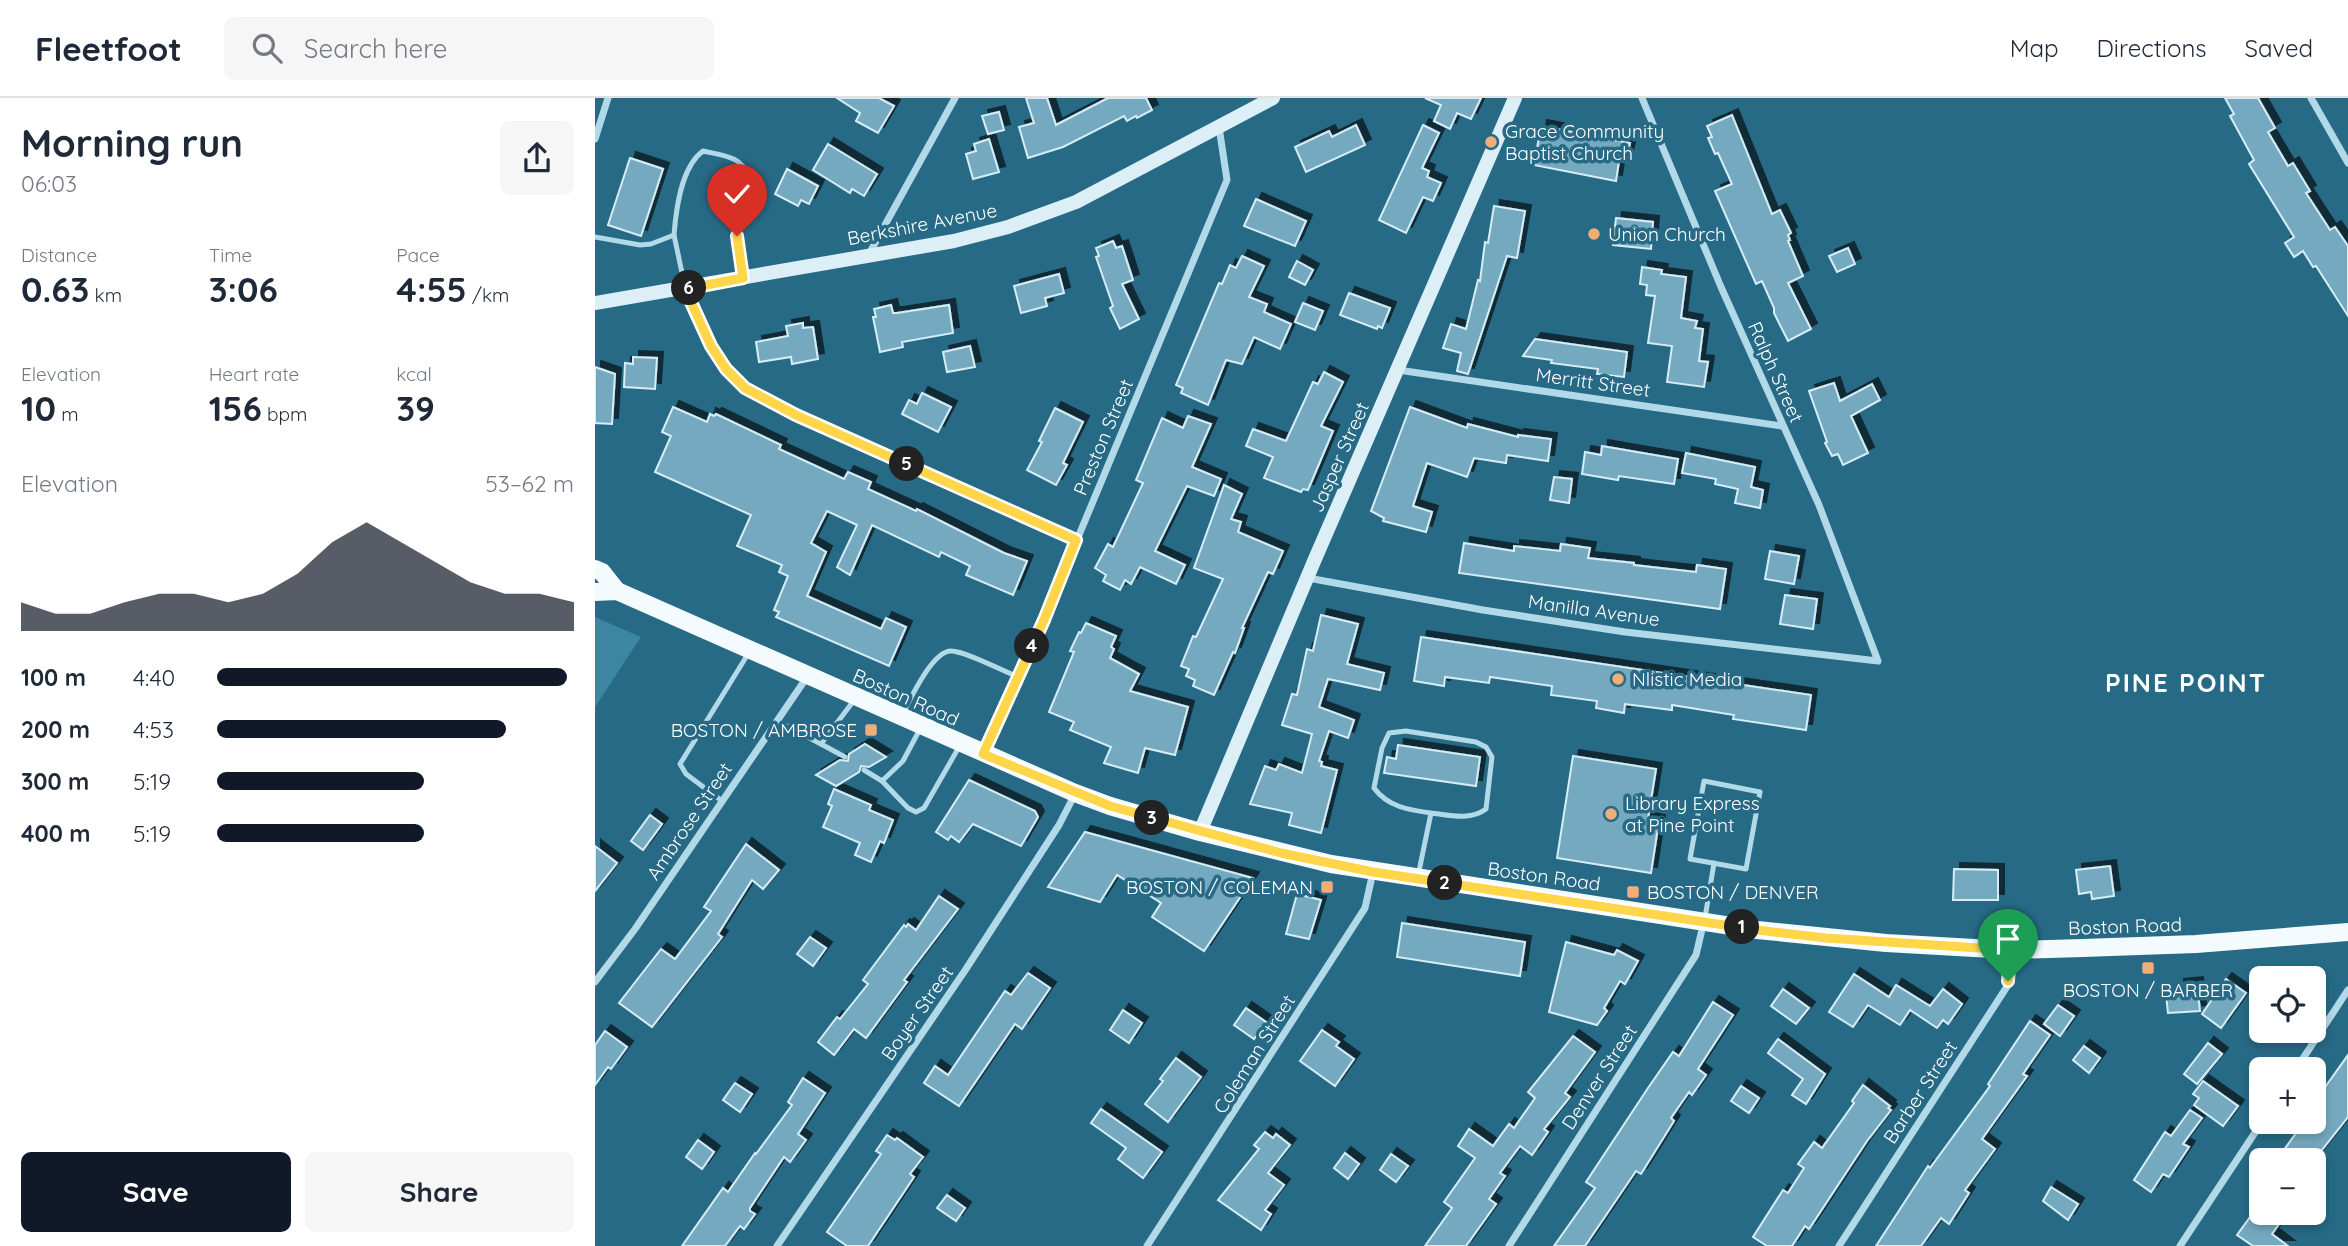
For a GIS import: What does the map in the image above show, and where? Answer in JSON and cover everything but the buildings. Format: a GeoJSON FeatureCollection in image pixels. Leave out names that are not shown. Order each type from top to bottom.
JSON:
{"type":"FeatureCollection","features":[{"type":"Feature","properties":{"kind":"main road","name":"Berkshire Avenue"},"geometry":{"type":"LineString","coordinates":[[595,303],[954,241],[1019,223],[1076,202],[1273,98]]}},
{"type":"Feature","properties":{"kind":"main road","name":"Jasper Street"},"geometry":{"type":"LineString","coordinates":[[1200,832],[1515,98]]}},
{"type":"Feature","properties":{"kind":"main road","name":"Boston Road"},"geometry":{"type":"LineString","coordinates":[[595,569],[603,572],[617,591]]}},
{"type":"Feature","properties":{"kind":"main road","name":"Boston Road"},"geometry":{"type":"LineString","coordinates":[[595,592],[617,591],[983,754],[1110,806],[1200,832],[1373,872],[1826,938],[2010,950],[2196,944],[2348,932]]}},
{"type":"Feature","properties":{"kind":"street"},"geometry":{"type":"LineString","coordinates":[[595,139],[608,98]]}},
{"type":"Feature","properties":{"kind":"street"},"geometry":{"type":"LineString","coordinates":[[869,255],[955,98]]}},
{"type":"Feature","properties":{"kind":"street","name":"Ralph Street"},"geometry":{"type":"LineString","coordinates":[[1642,98],[1715,275],[1819,505],[1878,661]]}},
{"type":"Feature","properties":{"kind":"street"},"geometry":{"type":"LineString","coordinates":[[2311,98],[2348,163]]}},
{"type":"Feature","properties":{"kind":"street","name":"Preston Street"},"geometry":{"type":"LineString","coordinates":[[983,754],[1227,180],[1219,127]]}},
{"type":"Feature","properties":{"kind":"street"},"geometry":{"type":"LineString","coordinates":[[685,289],[711,346],[726,369],[745,388],[796,415],[1076,540]]}},
{"type":"Feature","properties":{"kind":"street","name":"Merritt Street"},"geometry":{"type":"LineString","coordinates":[[1398,370],[1782,426]]}},
{"type":"Feature","properties":{"kind":"street","name":"Manilla Avenue"},"geometry":{"type":"LineString","coordinates":[[1307,578],[1625,632],[1878,661]]}},
{"type":"Feature","properties":{"kind":"street","name":"Ambrose Street"},"geometry":{"type":"LineString","coordinates":[[595,982],[623,947],[807,677]]}},
{"type":"Feature","properties":{"kind":"street","name":"Boyer Street"},"geometry":{"type":"LineString","coordinates":[[778,1246],[973,959],[1059,825],[1075,793]]}},
{"type":"Feature","properties":{"kind":"street","name":"Coleman Street"},"geometry":{"type":"LineString","coordinates":[[1147,1246],[1365,908],[1373,872]]}},
{"type":"Feature","properties":{"kind":"street","name":"Denver Street"},"geometry":{"type":"LineString","coordinates":[[1509,1246],[1696,955],[1705,921]]}},
{"type":"Feature","properties":{"kind":"street","name":"Barber Street"},"geometry":{"type":"LineString","coordinates":[[1839,1246],[2008,985],[2010,950]]}},
{"type":"Feature","properties":{"kind":"street"},"geometry":{"type":"LineString","coordinates":[[2304,1057],[2348,990]]}},
{"type":"Feature","properties":{"kind":"street"},"geometry":{"type":"LineString","coordinates":[[2180,1246],[2254,1134]]}},
{"type":"Feature","properties":{"kind":"lane"},"geometry":{"type":"LineString","coordinates":[[685,289],[674,235],[682,190],[690,166],[703,151],[739,161],[746,170],[747,176],[733,221],[743,278]]}},
{"type":"Feature","properties":{"kind":"lane"},"geometry":{"type":"LineString","coordinates":[[595,237],[641,245],[674,235]]}},
{"type":"Feature","properties":{"kind":"lane"},"geometry":{"type":"LineString","coordinates":[[722,801],[686,774],[680,764],[750,651]]}},
{"type":"Feature","properties":{"kind":"lane"},"geometry":{"type":"LineString","coordinates":[[901,718],[921,678],[947,651],[970,657],[1018,677]]}},
{"type":"Feature","properties":{"kind":"lane"},"geometry":{"type":"LineString","coordinates":[[821,744],[857,697]]}},
{"type":"Feature","properties":{"kind":"lane"},"geometry":{"type":"LineString","coordinates":[[777,721],[845,757]]}},
{"type":"Feature","properties":{"kind":"lane"},"geometry":{"type":"LineString","coordinates":[[882,781],[902,761],[922,727]]}},
{"type":"Feature","properties":{"kind":"lane"},"geometry":{"type":"LineString","coordinates":[[1406,731],[1476,742],[1486,747],[1492,757],[1486,809],[1468,816],[1431,813],[1404,809],[1383,798],[1374,788],[1382,748],[1389,733],[1406,731]]}},
{"type":"Feature","properties":{"kind":"lane"},"geometry":{"type":"LineString","coordinates":[[864,769],[882,781],[916,813],[924,808],[961,744]]}},
{"type":"Feature","properties":{"kind":"lane"},"geometry":{"type":"LineString","coordinates":[[1704,782],[1760,792],[1746,869],[1714,863],[1690,859],[1704,782]]}},
{"type":"Feature","properties":{"kind":"lane"},"geometry":{"type":"LineString","coordinates":[[1417,879],[1431,813]]}},
{"type":"Feature","properties":{"kind":"lane"},"geometry":{"type":"LineString","coordinates":[[1705,921],[1714,863]]}},
{"type":"Feature","properties":{"kind":"shaded area"},"geometry":{"type":"Polygon","coordinates":[[[595,617],[641,637],[595,707],[595,617]]]}},
{"type":"Feature","properties":{"kind":"place","name":"Grace Community Baptist Church"},"geometry":{"type":"Point","coordinates":[1491,142]}},
{"type":"Feature","properties":{"kind":"place","name":"Union Church"},"geometry":{"type":"Point","coordinates":[1594,234]}},
{"type":"Feature","properties":{"kind":"place","name":"Nlistic Media"},"geometry":{"type":"Point","coordinates":[1618,679]}},
{"type":"Feature","properties":{"kind":"place","name":"BOSTON / AMBROSE"},"geometry":{"type":"Point","coordinates":[871,730]}},
{"type":"Feature","properties":{"kind":"place","name":"Library Express at Pine Point"},"geometry":{"type":"Point","coordinates":[1611,814]}},
{"type":"Feature","properties":{"kind":"place","name":"BOSTON / COLEMAN"},"geometry":{"type":"Point","coordinates":[1327,887]}},
{"type":"Feature","properties":{"kind":"place","name":"BOSTON / DENVER"},"geometry":{"type":"Point","coordinates":[1633,892]}},
{"type":"Feature","properties":{"kind":"place","name":"BOSTON / BARBER"},"geometry":{"type":"Point","coordinates":[2148,968]}},
{"type":"Feature","properties":{"kind":"district","name":"PINE POINT"},"geometry":{"type":"Point","coordinates":[2186,683]}},
{"type":"Feature","properties":{"kind":"route"},"geometry":{"type":"LineString","coordinates":[[737,236],[743,278],[685,289],[711,346],[726,369],[745,388],[796,415],[1076,540],[1044,620],[983,754],[1110,806],[1288,854],[1373,872],[1757,930],[1826,938],[2010,950],[2008,981]]}}]}
